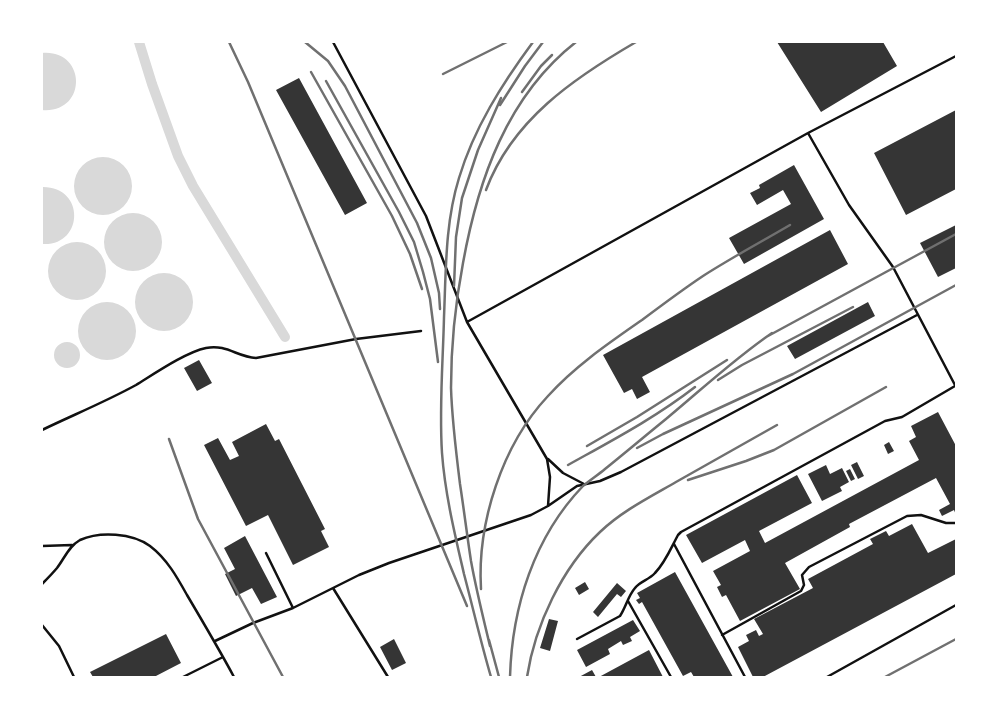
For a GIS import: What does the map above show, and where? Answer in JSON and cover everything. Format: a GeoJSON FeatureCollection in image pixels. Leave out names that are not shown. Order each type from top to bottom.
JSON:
{"type":"FeatureCollection","features":[{"type":"Feature","properties":{"kind":"lane"},"geometry":{"type":"LineString","coordinates":[[333,42],[426,216],[467,322],[547,459],[563,473],[585,485]]}},
{"type":"Feature","properties":{"kind":"lane"},"geometry":{"type":"LineString","coordinates":[[467,322],[808,133],[956,56]]}},
{"type":"Feature","properties":{"kind":"lane"},"geometry":{"type":"LineString","coordinates":[[577,639],[620,616],[631,593],[637,585],[649,579],[656,572],[681,532],[885,420],[898,419],[956,387],[893,267],[850,205],[808,133]]}},
{"type":"Feature","properties":{"kind":"lane"},"geometry":{"type":"LineString","coordinates":[[215,640],[253,623],[293,608],[359,575],[532,515],[548,506],[573,488],[600,481],[621,472],[917,315]]}},
{"type":"Feature","properties":{"kind":"lane"},"geometry":{"type":"LineString","coordinates":[[42,430],[122,392],[189,354],[206,348],[224,348],[243,356],[256,358],[356,339],[421,331]]}},
{"type":"Feature","properties":{"kind":"lane"},"geometry":{"type":"LineString","coordinates":[[547,459],[550,477],[548,506]]}},
{"type":"Feature","properties":{"kind":"lane"},"geometry":{"type":"LineString","coordinates":[[722,635],[801,591],[804,585],[802,575],[809,567],[907,516],[921,514],[946,523],[956,523]]}},
{"type":"Feature","properties":{"kind":"lane"},"geometry":{"type":"LineString","coordinates":[[42,584],[56,569],[72,546],[80,540],[96,536],[111,535],[137,540],[150,547],[170,566],[215,640],[234,677]]}},
{"type":"Feature","properties":{"kind":"lane"},"geometry":{"type":"LineString","coordinates":[[674,544],[745,677]]}},
{"type":"Feature","properties":{"kind":"lane"},"geometry":{"type":"LineString","coordinates":[[42,546],[72,546]]}},
{"type":"Feature","properties":{"kind":"lane"},"geometry":{"type":"LineString","coordinates":[[266,553],[293,608]]}},
{"type":"Feature","properties":{"kind":"lane"},"geometry":{"type":"LineString","coordinates":[[333,588],[388,677]]}},
{"type":"Feature","properties":{"kind":"lane"},"geometry":{"type":"LineString","coordinates":[[628,601],[671,677]]}},
{"type":"Feature","properties":{"kind":"lane"},"geometry":{"type":"LineString","coordinates":[[827,677],[956,605]]}},
{"type":"Feature","properties":{"kind":"lane"},"geometry":{"type":"LineString","coordinates":[[42,625],[59,646],[74,677]]}},
{"type":"Feature","properties":{"kind":"lane"},"geometry":{"type":"LineString","coordinates":[[183,677],[223,657]]}},
{"type":"Feature","properties":{"kind":"shaded area"},"geometry":{"type":"Polygon","coordinates":[[[42,53],[57,54],[67,61],[74,70],[76,82],[74,93],[68,102],[57,109],[42,110],[42,53]]]}},
{"type":"Feature","properties":{"kind":"shaded area"},"geometry":{"type":"Polygon","coordinates":[[[103,157],[114,159],[127,170],[130,175],[132,186],[130,197],[119,210],[114,213],[103,215],[92,213],[79,202],[76,197],[74,186],[76,175],[87,162],[92,159],[103,157]]]}},
{"type":"Feature","properties":{"kind":"shaded area"},"geometry":{"type":"Polygon","coordinates":[[[42,187],[56,189],[66,196],[72,205],[74,216],[72,227],[66,236],[56,242],[42,244],[42,187]]]}},
{"type":"Feature","properties":{"kind":"shaded area"},"geometry":{"type":"Polygon","coordinates":[[[133,213],[144,215],[157,226],[160,231],[162,242],[160,253],[149,266],[144,269],[133,271],[122,269],[109,258],[106,253],[104,242],[106,231],[117,218],[122,215],[133,213]]]}},
{"type":"Feature","properties":{"kind":"shaded area"},"geometry":{"type":"Polygon","coordinates":[[[77,242],[88,244],[101,255],[104,260],[106,271],[104,282],[93,295],[88,298],[77,300],[66,298],[53,287],[50,282],[48,271],[50,260],[61,247],[66,244],[77,242]]]}},
{"type":"Feature","properties":{"kind":"shaded area"},"geometry":{"type":"Polygon","coordinates":[[[164,273],[175,275],[188,286],[191,291],[193,302],[191,313],[180,326],[175,329],[164,331],[153,329],[140,318],[137,313],[135,302],[137,291],[148,278],[153,275],[164,273]]]}},
{"type":"Feature","properties":{"kind":"shaded area"},"geometry":{"type":"Polygon","coordinates":[[[107,302],[118,304],[131,315],[134,320],[136,331],[134,342],[123,355],[118,358],[107,360],[96,358],[83,347],[80,342],[78,331],[80,320],[91,307],[96,304],[107,302]]]}},
{"type":"Feature","properties":{"kind":"shaded area"},"geometry":{"type":"Polygon","coordinates":[[[67,342],[76,346],[80,355],[76,364],[67,368],[58,364],[54,355],[58,346],[67,342]]]}},
{"type":"Feature","properties":{"kind":"building"},"geometry":{"type":"Polygon","coordinates":[[[777,42],[883,42],[897,66],[821,112],[777,42]]]}},
{"type":"Feature","properties":{"kind":"building"},"geometry":{"type":"Polygon","coordinates":[[[299,78],[367,203],[345,215],[276,90],[299,78]]]}},
{"type":"Feature","properties":{"kind":"building"},"geometry":{"type":"Polygon","coordinates":[[[956,110],[956,189],[906,215],[874,153],[956,110]]]}},
{"type":"Feature","properties":{"kind":"building"},"geometry":{"type":"Polygon","coordinates":[[[794,165],[824,219],[744,264],[729,238],[791,204],[783,190],[757,205],[750,193],[760,188],[759,185],[794,165]]]}},
{"type":"Feature","properties":{"kind":"building"},"geometry":{"type":"Polygon","coordinates":[[[956,225],[956,268],[938,277],[920,243],[956,225]]]}},
{"type":"Feature","properties":{"kind":"building"},"geometry":{"type":"Polygon","coordinates":[[[830,230],[848,264],[642,377],[650,392],[637,399],[632,389],[624,393],[603,355],[830,230]]]}},
{"type":"Feature","properties":{"kind":"building"},"geometry":{"type":"Polygon","coordinates":[[[868,302],[875,316],[795,359],[787,346],[868,302]]]}},
{"type":"Feature","properties":{"kind":"building"},"geometry":{"type":"Polygon","coordinates":[[[199,360],[212,383],[197,391],[184,368],[199,360]]]}},
{"type":"Feature","properties":{"kind":"building"},"geometry":{"type":"Polygon","coordinates":[[[938,412],[956,446],[956,515],[954,510],[942,516],[939,510],[950,504],[936,478],[849,524],[850,527],[785,563],[800,589],[740,621],[726,595],[722,597],[717,587],[721,585],[713,571],[750,551],[745,540],[702,563],[686,535],[797,475],[812,503],[759,531],[765,543],[919,460],[909,441],[916,437],[911,426],[938,412]]]}},
{"type":"Feature","properties":{"kind":"building"},"geometry":{"type":"Polygon","coordinates":[[[266,424],[275,441],[279,439],[325,529],[321,531],[329,547],[293,565],[268,515],[246,526],[204,445],[218,438],[230,460],[239,456],[232,442],[266,424]]]}},
{"type":"Feature","properties":{"kind":"building"},"geometry":{"type":"Polygon","coordinates":[[[889,442],[894,451],[888,454],[884,445],[889,442]]]}},
{"type":"Feature","properties":{"kind":"building"},"geometry":{"type":"Polygon","coordinates":[[[857,462],[864,476],[858,479],[851,465],[857,462]]]}},
{"type":"Feature","properties":{"kind":"building"},"geometry":{"type":"Polygon","coordinates":[[[826,465],[830,474],[842,468],[849,482],[840,487],[842,491],[822,501],[808,474],[826,465]]]}},
{"type":"Feature","properties":{"kind":"building"},"geometry":{"type":"Polygon","coordinates":[[[850,469],[855,479],[851,481],[846,471],[850,469]]]}},
{"type":"Feature","properties":{"kind":"building"},"geometry":{"type":"Polygon","coordinates":[[[912,524],[928,553],[956,539],[956,574],[763,677],[753,677],[738,647],[749,641],[746,635],[756,630],[759,636],[763,634],[754,619],[813,588],[808,579],[873,544],[870,539],[886,531],[889,536],[912,524]]]}},
{"type":"Feature","properties":{"kind":"building"},"geometry":{"type":"Polygon","coordinates":[[[245,536],[277,597],[261,604],[252,588],[236,596],[225,574],[235,569],[224,548],[245,536]]]}},
{"type":"Feature","properties":{"kind":"building"},"geometry":{"type":"Polygon","coordinates":[[[675,572],[733,677],[694,677],[691,672],[683,676],[642,602],[639,604],[636,600],[640,598],[637,593],[675,572]]]}},
{"type":"Feature","properties":{"kind":"building"},"geometry":{"type":"Polygon","coordinates":[[[585,582],[589,589],[579,595],[575,588],[585,582]]]}},
{"type":"Feature","properties":{"kind":"building"},"geometry":{"type":"Polygon","coordinates":[[[617,583],[626,591],[621,597],[617,594],[598,617],[593,612],[617,583]]]}},
{"type":"Feature","properties":{"kind":"building"},"geometry":{"type":"Polygon","coordinates":[[[549,619],[558,621],[550,651],[540,648],[549,619]]]}},
{"type":"Feature","properties":{"kind":"building"},"geometry":{"type":"Polygon","coordinates":[[[633,620],[640,631],[630,637],[632,641],[623,645],[621,641],[608,649],[610,654],[586,667],[577,650],[633,620]]]}},
{"type":"Feature","properties":{"kind":"building"},"geometry":{"type":"Polygon","coordinates":[[[166,634],[181,663],[154,677],[93,677],[90,672],[166,634]]]}},
{"type":"Feature","properties":{"kind":"building"},"geometry":{"type":"Polygon","coordinates":[[[394,639],[406,663],[392,670],[380,647],[394,639]]]}},
{"type":"Feature","properties":{"kind":"building"},"geometry":{"type":"Polygon","coordinates":[[[649,650],[663,677],[599,677],[649,650]]]}},
{"type":"Feature","properties":{"kind":"building"},"geometry":{"type":"Polygon","coordinates":[[[592,670],[596,677],[579,677],[592,670]]]}},
{"type":"Feature","properties":{"kind":"waterway"},"geometry":{"type":"LineString","coordinates":[[139,42],[152,84],[178,156],[193,186],[285,337]]}},
{"type":"Feature","properties":{"kind":"railway"},"geometry":{"type":"LineString","coordinates":[[229,42],[248,82],[467,606]]}},
{"type":"Feature","properties":{"kind":"railway"},"geometry":{"type":"LineString","coordinates":[[305,42],[328,61],[345,86],[417,223],[431,258],[439,293],[440,309]]}},
{"type":"Feature","properties":{"kind":"railway"},"geometry":{"type":"LineString","coordinates":[[443,74],[507,42]]}},
{"type":"Feature","properties":{"kind":"railway"},"geometry":{"type":"LineString","coordinates":[[491,677],[457,544],[443,468],[441,402],[447,247],[454,195],[465,160],[490,107],[510,74],[533,42]]}},
{"type":"Feature","properties":{"kind":"railway"},"geometry":{"type":"LineString","coordinates":[[500,105],[525,66],[543,42]]}},
{"type":"Feature","properties":{"kind":"railway"},"geometry":{"type":"LineString","coordinates":[[490,646],[471,561],[453,424],[451,372],[458,294],[469,232],[477,201],[499,142],[514,114],[531,88],[552,64],[576,42]]}},
{"type":"Feature","properties":{"kind":"railway"},"geometry":{"type":"LineString","coordinates":[[486,190],[497,165],[512,142],[548,103],[590,70],[636,42]]}},
{"type":"Feature","properties":{"kind":"railway"},"geometry":{"type":"LineString","coordinates":[[522,92],[541,66],[552,55]]}},
{"type":"Feature","properties":{"kind":"railway"},"geometry":{"type":"LineString","coordinates":[[311,72],[392,216],[410,254],[422,289]]}},
{"type":"Feature","properties":{"kind":"railway"},"geometry":{"type":"LineString","coordinates":[[326,81],[399,212],[414,242],[430,299],[438,362]]}},
{"type":"Feature","properties":{"kind":"railway"},"geometry":{"type":"LineString","coordinates":[[454,286],[456,237],[462,198],[478,150],[501,98]]}},
{"type":"Feature","properties":{"kind":"railway"},"geometry":{"type":"LineString","coordinates":[[481,589],[483,538],[488,512],[496,486],[506,461],[518,438],[532,416],[548,396],[558,385],[593,355],[687,287],[724,263],[790,225]]}},
{"type":"Feature","properties":{"kind":"railway"},"geometry":{"type":"LineString","coordinates":[[768,336],[956,234]]}},
{"type":"Feature","properties":{"kind":"railway"},"geometry":{"type":"LineString","coordinates":[[637,448],[663,434],[793,374],[956,285]]}},
{"type":"Feature","properties":{"kind":"railway"},"geometry":{"type":"LineString","coordinates":[[718,380],[742,365],[853,307]]}},
{"type":"Feature","properties":{"kind":"railway"},"geometry":{"type":"LineString","coordinates":[[510,677],[515,625],[529,574],[539,550],[551,528],[566,506],[583,486],[731,364],[772,333]]}},
{"type":"Feature","properties":{"kind":"railway"},"geometry":{"type":"LineString","coordinates":[[587,446],[637,417],[727,360]]}},
{"type":"Feature","properties":{"kind":"railway"},"geometry":{"type":"LineString","coordinates":[[568,465],[649,419],[695,387]]}},
{"type":"Feature","properties":{"kind":"railway"},"geometry":{"type":"LineString","coordinates":[[688,480],[774,450],[886,387]]}},
{"type":"Feature","properties":{"kind":"railway"},"geometry":{"type":"LineString","coordinates":[[527,677],[536,637],[552,598],[562,580],[586,546],[609,524],[636,505],[777,425]]}},
{"type":"Feature","properties":{"kind":"railway"},"geometry":{"type":"LineString","coordinates":[[169,439],[198,519],[283,677]]}},
{"type":"Feature","properties":{"kind":"railway"},"geometry":{"type":"LineString","coordinates":[[885,677],[956,639]]}},
{"type":"Feature","properties":{"kind":"railway"},"geometry":{"type":"LineString","coordinates":[[489,640],[499,677]]}}]}
